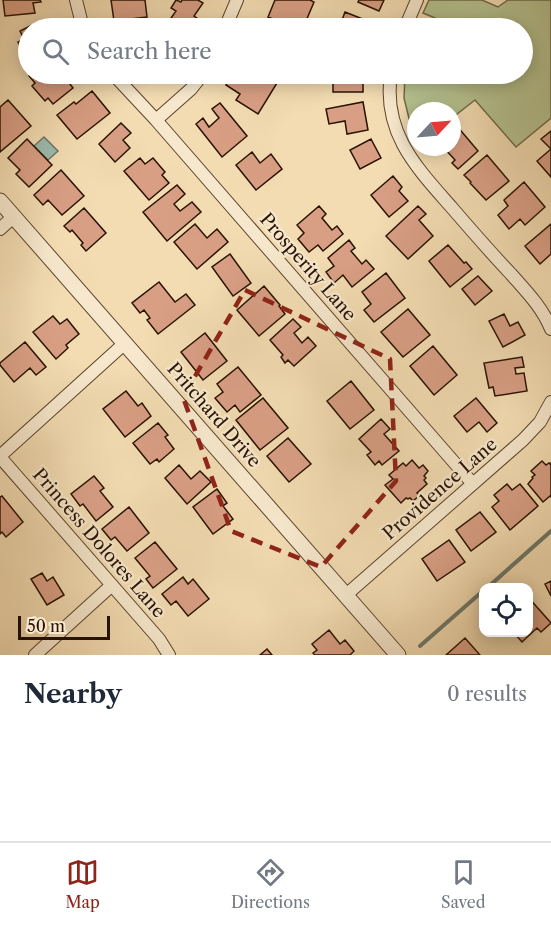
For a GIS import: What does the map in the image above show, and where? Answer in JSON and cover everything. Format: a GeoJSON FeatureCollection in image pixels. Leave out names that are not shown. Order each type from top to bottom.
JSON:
{"type":"FeatureCollection","features":[{"type":"Feature","properties":{"kind":"street"},"geometry":{"type":"LineString","coordinates":[[76,0],[80,18]]}},
{"type":"Feature","properties":{"kind":"street"},"geometry":{"type":"LineString","coordinates":[[229,18],[237,0]]}},
{"type":"Feature","properties":{"kind":"street"},"geometry":{"type":"LineString","coordinates":[[409,18],[417,0]]}},
{"type":"Feature","properties":{"kind":"street","name":"Prosperity Lane"},"geometry":{"type":"LineString","coordinates":[[122,84],[473,484]]}},
{"type":"Feature","properties":{"kind":"street"},"geometry":{"type":"LineString","coordinates":[[156,120],[195,84]]}},
{"type":"Feature","properties":{"kind":"street"},"geometry":{"type":"LineString","coordinates":[[390,84],[389,93],[394,121],[401,142],[411,159],[537,305],[551,329]]}},
{"type":"Feature","properties":{"kind":"street","name":"Pritchard Drive"},"geometry":{"type":"LineString","coordinates":[[0,201],[398,655]]}},
{"type":"Feature","properties":{"kind":"street"},"geometry":{"type":"LineString","coordinates":[[0,229],[14,217]]}},
{"type":"Feature","properties":{"kind":"street"},"geometry":{"type":"LineString","coordinates":[[0,457],[125,343]]}},
{"type":"Feature","properties":{"kind":"street","name":"Providence Lane"},"geometry":{"type":"LineString","coordinates":[[346,595],[532,431],[551,402]]}},
{"type":"Feature","properties":{"kind":"street","name":"Princess Dolores Lane"},"geometry":{"type":"LineString","coordinates":[[0,457],[159,639],[169,655]]}},
{"type":"Feature","properties":{"kind":"street"},"geometry":{"type":"LineString","coordinates":[[34,655],[112,585]]}},
{"type":"Feature","properties":{"kind":"highlighted area"},"geometry":{"type":"Polygon","coordinates":[[[245,290],[390,359],[396,481],[321,567],[231,531],[183,397],[245,290]]]}},
{"type":"Feature","properties":{"kind":"green space"},"geometry":{"type":"Polygon","coordinates":[[[429,0],[482,0],[498,7],[508,0],[551,0],[551,118],[516,147],[475,100],[461,111],[461,102],[407,102],[407,110],[404,98],[405,84],[533,84],[533,18],[435,18],[423,13],[429,0]]]}},
{"type":"Feature","properties":{"kind":"water"},"geometry":{"type":"Polygon","coordinates":[[[44,137],[58,151],[48,160],[34,146],[44,137]]]}},
{"type":"Feature","properties":{"kind":"building"},"geometry":{"type":"Polygon","coordinates":[[[3,0],[40,0],[41,2],[33,3],[35,13],[5,16],[3,0]]]}},
{"type":"Feature","properties":{"kind":"building"},"geometry":{"type":"Polygon","coordinates":[[[111,0],[145,0],[147,17],[114,18],[111,0]]]}},
{"type":"Feature","properties":{"kind":"building"},"geometry":{"type":"Polygon","coordinates":[[[176,0],[181,2],[182,0],[198,0],[203,3],[194,16],[197,18],[171,18],[176,11],[171,8],[176,0]]]}},
{"type":"Feature","properties":{"kind":"building"},"geometry":{"type":"Polygon","coordinates":[[[275,0],[314,2],[307,18],[268,17],[275,0]]]}},
{"type":"Feature","properties":{"kind":"building"},"geometry":{"type":"Polygon","coordinates":[[[359,0],[384,0],[379,11],[358,2],[359,0]]]}},
{"type":"Feature","properties":{"kind":"building"},"geometry":{"type":"Polygon","coordinates":[[[345,12],[360,18],[343,18],[345,12]]]}},
{"type":"Feature","properties":{"kind":"building"},"geometry":{"type":"Polygon","coordinates":[[[34,84],[70,84],[73,88],[53,104],[48,98],[45,101],[32,86],[34,84]]]}},
{"type":"Feature","properties":{"kind":"building"},"geometry":{"type":"Polygon","coordinates":[[[276,84],[258,114],[236,100],[240,94],[226,85],[276,84]]]}},
{"type":"Feature","properties":{"kind":"building"},"geometry":{"type":"Polygon","coordinates":[[[333,84],[363,84],[363,92],[333,92],[333,84]]]}},
{"type":"Feature","properties":{"kind":"building"},"geometry":{"type":"Polygon","coordinates":[[[92,91],[110,113],[77,139],[57,115],[92,91]]]}},
{"type":"Feature","properties":{"kind":"building"},"geometry":{"type":"Polygon","coordinates":[[[8,100],[31,126],[0,152],[0,107],[8,100]]]}},
{"type":"Feature","properties":{"kind":"building"},"geometry":{"type":"Polygon","coordinates":[[[363,102],[368,130],[347,134],[345,121],[329,124],[326,109],[363,102]]]}},
{"type":"Feature","properties":{"kind":"building"},"geometry":{"type":"Polygon","coordinates":[[[220,103],[247,136],[222,157],[196,124],[203,118],[209,127],[219,118],[212,109],[220,103]]]}},
{"type":"Feature","properties":{"kind":"building"},"geometry":{"type":"Polygon","coordinates":[[[121,123],[131,133],[123,140],[130,148],[115,162],[99,144],[121,123]]]}},
{"type":"Feature","properties":{"kind":"building"},"geometry":{"type":"Polygon","coordinates":[[[461,131],[478,151],[458,169],[452,163],[455,160],[451,156],[461,156],[461,131]]]}},
{"type":"Feature","properties":{"kind":"building"},"geometry":{"type":"Polygon","coordinates":[[[551,131],[551,149],[541,139],[551,131]]]}},
{"type":"Feature","properties":{"kind":"building"},"geometry":{"type":"Polygon","coordinates":[[[27,139],[52,165],[29,187],[16,174],[20,170],[8,158],[27,139]]]}},
{"type":"Feature","properties":{"kind":"building"},"geometry":{"type":"Polygon","coordinates":[[[371,139],[381,158],[360,169],[350,150],[371,139]]]}},
{"type":"Feature","properties":{"kind":"building"},"geometry":{"type":"Polygon","coordinates":[[[551,149],[551,177],[537,161],[551,149]]]}},
{"type":"Feature","properties":{"kind":"building"},"geometry":{"type":"Polygon","coordinates":[[[252,152],[260,163],[271,154],[282,169],[256,190],[236,165],[252,152]]]}},
{"type":"Feature","properties":{"kind":"building"},"geometry":{"type":"Polygon","coordinates":[[[487,155],[509,181],[486,200],[464,175],[487,155]]]}},
{"type":"Feature","properties":{"kind":"building"},"geometry":{"type":"Polygon","coordinates":[[[140,158],[145,164],[153,158],[165,172],[162,175],[169,183],[149,200],[124,171],[140,158]]]}},
{"type":"Feature","properties":{"kind":"building"},"geometry":{"type":"Polygon","coordinates":[[[61,170],[84,196],[62,215],[48,200],[43,205],[34,195],[61,170]]]}},
{"type":"Feature","properties":{"kind":"building"},"geometry":{"type":"Polygon","coordinates":[[[393,176],[402,187],[399,191],[408,201],[389,217],[371,195],[393,176]]]}},
{"type":"Feature","properties":{"kind":"building"},"geometry":{"type":"Polygon","coordinates":[[[524,182],[545,207],[525,225],[520,219],[509,229],[498,215],[508,206],[504,200],[524,182]]]}},
{"type":"Feature","properties":{"kind":"building"},"geometry":{"type":"Polygon","coordinates":[[[177,185],[185,194],[174,204],[180,211],[192,202],[201,212],[167,241],[143,212],[177,185]]]}},
{"type":"Feature","properties":{"kind":"building"},"geometry":{"type":"Polygon","coordinates":[[[319,206],[326,214],[322,218],[332,230],[337,226],[343,234],[323,251],[318,245],[309,252],[298,239],[304,233],[297,225],[319,206]]]}},
{"type":"Feature","properties":{"kind":"building"},"geometry":{"type":"Polygon","coordinates":[[[418,206],[426,214],[419,220],[433,236],[408,259],[386,236],[418,206]]]}},
{"type":"Feature","properties":{"kind":"building"},"geometry":{"type":"Polygon","coordinates":[[[84,208],[106,233],[86,251],[81,245],[83,243],[72,230],[70,232],[64,226],[84,208]]]}},
{"type":"Feature","properties":{"kind":"building"},"geometry":{"type":"Polygon","coordinates":[[[195,224],[207,238],[217,229],[228,242],[197,269],[174,242],[195,224]]]}},
{"type":"Feature","properties":{"kind":"building"},"geometry":{"type":"Polygon","coordinates":[[[551,224],[551,254],[540,264],[525,246],[551,224]]]}},
{"type":"Feature","properties":{"kind":"building"},"geometry":{"type":"Polygon","coordinates":[[[349,240],[355,248],[351,251],[362,264],[366,260],[374,269],[352,287],[343,275],[334,283],[326,272],[334,266],[328,258],[349,240]]]}},
{"type":"Feature","properties":{"kind":"building"},"geometry":{"type":"Polygon","coordinates":[[[448,245],[472,269],[450,287],[429,261],[448,245]]]}},
{"type":"Feature","properties":{"kind":"building"},"geometry":{"type":"Polygon","coordinates":[[[230,254],[251,283],[233,296],[212,267],[230,254]]]}},
{"type":"Feature","properties":{"kind":"building"},"geometry":{"type":"Polygon","coordinates":[[[386,273],[405,298],[374,322],[364,310],[371,304],[362,292],[386,273]]]}},
{"type":"Feature","properties":{"kind":"building"},"geometry":{"type":"Polygon","coordinates":[[[478,276],[492,291],[475,305],[462,289],[478,276]]]}},
{"type":"Feature","properties":{"kind":"building"},"geometry":{"type":"Polygon","coordinates":[[[159,282],[175,302],[186,294],[195,305],[158,334],[147,320],[150,318],[144,310],[140,313],[132,303],[159,282]]]}},
{"type":"Feature","properties":{"kind":"building"},"geometry":{"type":"Polygon","coordinates":[[[264,286],[285,314],[259,336],[237,310],[264,286]]]}},
{"type":"Feature","properties":{"kind":"building"},"geometry":{"type":"Polygon","coordinates":[[[408,309],[430,335],[403,357],[381,332],[408,309]]]}},
{"type":"Feature","properties":{"kind":"building"},"geometry":{"type":"Polygon","coordinates":[[[504,314],[510,326],[518,322],[525,335],[503,347],[489,321],[504,314]]]}},
{"type":"Feature","properties":{"kind":"building"},"geometry":{"type":"Polygon","coordinates":[[[53,316],[60,324],[67,319],[79,334],[66,345],[68,348],[56,359],[33,332],[53,316]]]}},
{"type":"Feature","properties":{"kind":"building"},"geometry":{"type":"Polygon","coordinates":[[[293,319],[301,327],[294,333],[302,343],[308,337],[316,346],[294,366],[288,360],[285,363],[281,357],[283,355],[270,340],[293,319]]]}},
{"type":"Feature","properties":{"kind":"building"},"geometry":{"type":"Polygon","coordinates":[[[205,333],[227,361],[203,380],[181,352],[205,333]]]}},
{"type":"Feature","properties":{"kind":"building"},"geometry":{"type":"Polygon","coordinates":[[[25,342],[46,367],[36,375],[30,368],[14,382],[0,363],[25,342]]]}},
{"type":"Feature","properties":{"kind":"building"},"geometry":{"type":"Polygon","coordinates":[[[433,346],[457,375],[434,395],[410,366],[433,346]]]}},
{"type":"Feature","properties":{"kind":"building"},"geometry":{"type":"Polygon","coordinates":[[[522,357],[524,367],[515,368],[516,374],[524,373],[527,391],[495,396],[493,387],[489,388],[484,363],[522,357]]]}},
{"type":"Feature","properties":{"kind":"building"},"geometry":{"type":"Polygon","coordinates":[[[238,367],[261,395],[240,412],[235,405],[227,412],[215,398],[223,392],[217,384],[238,367]]]}},
{"type":"Feature","properties":{"kind":"building"},"geometry":{"type":"Polygon","coordinates":[[[351,381],[374,410],[350,429],[327,401],[351,381]]]}},
{"type":"Feature","properties":{"kind":"building"},"geometry":{"type":"Polygon","coordinates":[[[126,391],[138,406],[142,403],[151,416],[125,437],[103,409],[126,391]]]}},
{"type":"Feature","properties":{"kind":"building"},"geometry":{"type":"Polygon","coordinates":[[[263,398],[288,428],[260,450],[236,420],[263,398]]]}},
{"type":"Feature","properties":{"kind":"building"},"geometry":{"type":"Polygon","coordinates":[[[476,398],[497,423],[487,432],[479,422],[467,432],[454,416],[476,398]]]}},
{"type":"Feature","properties":{"kind":"building"},"geometry":{"type":"Polygon","coordinates":[[[381,419],[390,429],[384,434],[399,451],[382,465],[379,461],[375,465],[367,455],[371,452],[359,439],[381,419]]]}},
{"type":"Feature","properties":{"kind":"building"},"geometry":{"type":"Polygon","coordinates":[[[158,423],[168,435],[165,437],[174,449],[159,462],[157,459],[150,464],[133,443],[158,423]]]}},
{"type":"Feature","properties":{"kind":"building"},"geometry":{"type":"Polygon","coordinates":[[[288,438],[311,464],[289,482],[267,456],[288,438]]]}},
{"type":"Feature","properties":{"kind":"building"},"geometry":{"type":"Polygon","coordinates":[[[412,460],[419,468],[423,465],[428,471],[424,476],[427,484],[417,493],[420,495],[413,501],[406,498],[401,503],[385,485],[393,479],[389,475],[403,463],[406,466],[412,460]]]}},
{"type":"Feature","properties":{"kind":"building"},"geometry":{"type":"Polygon","coordinates":[[[542,461],[546,465],[551,463],[551,497],[543,502],[528,484],[535,475],[531,471],[542,461]]]}},
{"type":"Feature","properties":{"kind":"building"},"geometry":{"type":"Polygon","coordinates":[[[179,465],[191,479],[200,471],[211,482],[187,504],[165,478],[179,465]]]}},
{"type":"Feature","properties":{"kind":"building"},"geometry":{"type":"Polygon","coordinates":[[[94,476],[104,488],[100,491],[113,507],[96,521],[83,504],[80,506],[71,494],[94,476]]]}},
{"type":"Feature","properties":{"kind":"building"},"geometry":{"type":"Polygon","coordinates":[[[507,484],[512,490],[520,484],[538,506],[510,530],[492,507],[499,501],[494,495],[507,484]]]}},
{"type":"Feature","properties":{"kind":"building"},"geometry":{"type":"Polygon","coordinates":[[[217,489],[227,503],[223,506],[233,519],[213,534],[193,507],[217,489]]]}},
{"type":"Feature","properties":{"kind":"building"},"geometry":{"type":"Polygon","coordinates":[[[2,496],[23,522],[6,537],[2,532],[0,534],[0,497],[2,496]]]}},
{"type":"Feature","properties":{"kind":"building"},"geometry":{"type":"Polygon","coordinates":[[[129,507],[149,533],[127,551],[115,537],[111,540],[102,529],[129,507]]]}},
{"type":"Feature","properties":{"kind":"building"},"geometry":{"type":"Polygon","coordinates":[[[480,512],[496,532],[471,551],[456,530],[480,512]]]}},
{"type":"Feature","properties":{"kind":"building"},"geometry":{"type":"Polygon","coordinates":[[[449,540],[465,562],[437,581],[422,559],[449,540]]]}},
{"type":"Feature","properties":{"kind":"building"},"geometry":{"type":"Polygon","coordinates":[[[155,542],[177,569],[153,588],[146,579],[150,576],[135,558],[155,542]]]}},
{"type":"Feature","properties":{"kind":"building"},"geometry":{"type":"Polygon","coordinates":[[[42,573],[47,581],[53,577],[64,595],[47,605],[31,579],[42,573]]]}},
{"type":"Feature","properties":{"kind":"building"},"geometry":{"type":"Polygon","coordinates":[[[183,577],[188,584],[193,579],[209,599],[188,616],[176,601],[171,605],[162,594],[183,577]]]}},
{"type":"Feature","properties":{"kind":"building"},"geometry":{"type":"Polygon","coordinates":[[[551,581],[551,596],[545,584],[551,581]]]}},
{"type":"Feature","properties":{"kind":"building"},"geometry":{"type":"Polygon","coordinates":[[[533,603],[551,623],[541,632],[537,628],[533,632],[533,603]]]}},
{"type":"Feature","properties":{"kind":"building"},"geometry":{"type":"Polygon","coordinates":[[[329,630],[340,644],[345,640],[354,651],[350,655],[315,655],[313,653],[317,650],[312,644],[329,630]]]}},
{"type":"Feature","properties":{"kind":"building"},"geometry":{"type":"Polygon","coordinates":[[[518,637],[527,637],[522,642],[518,637]]]}},
{"type":"Feature","properties":{"kind":"building"},"geometry":{"type":"Polygon","coordinates":[[[465,638],[480,655],[446,655],[465,638]]]}},
{"type":"Feature","properties":{"kind":"building"},"geometry":{"type":"Polygon","coordinates":[[[267,649],[272,655],[260,655],[267,649]]]}},
{"type":"Feature","properties":{"kind":"waterway"},"geometry":{"type":"LineString","coordinates":[[493,583],[551,531]]}},
{"type":"Feature","properties":{"kind":"waterway"},"geometry":{"type":"LineString","coordinates":[[420,646],[479,594]]}}]}
